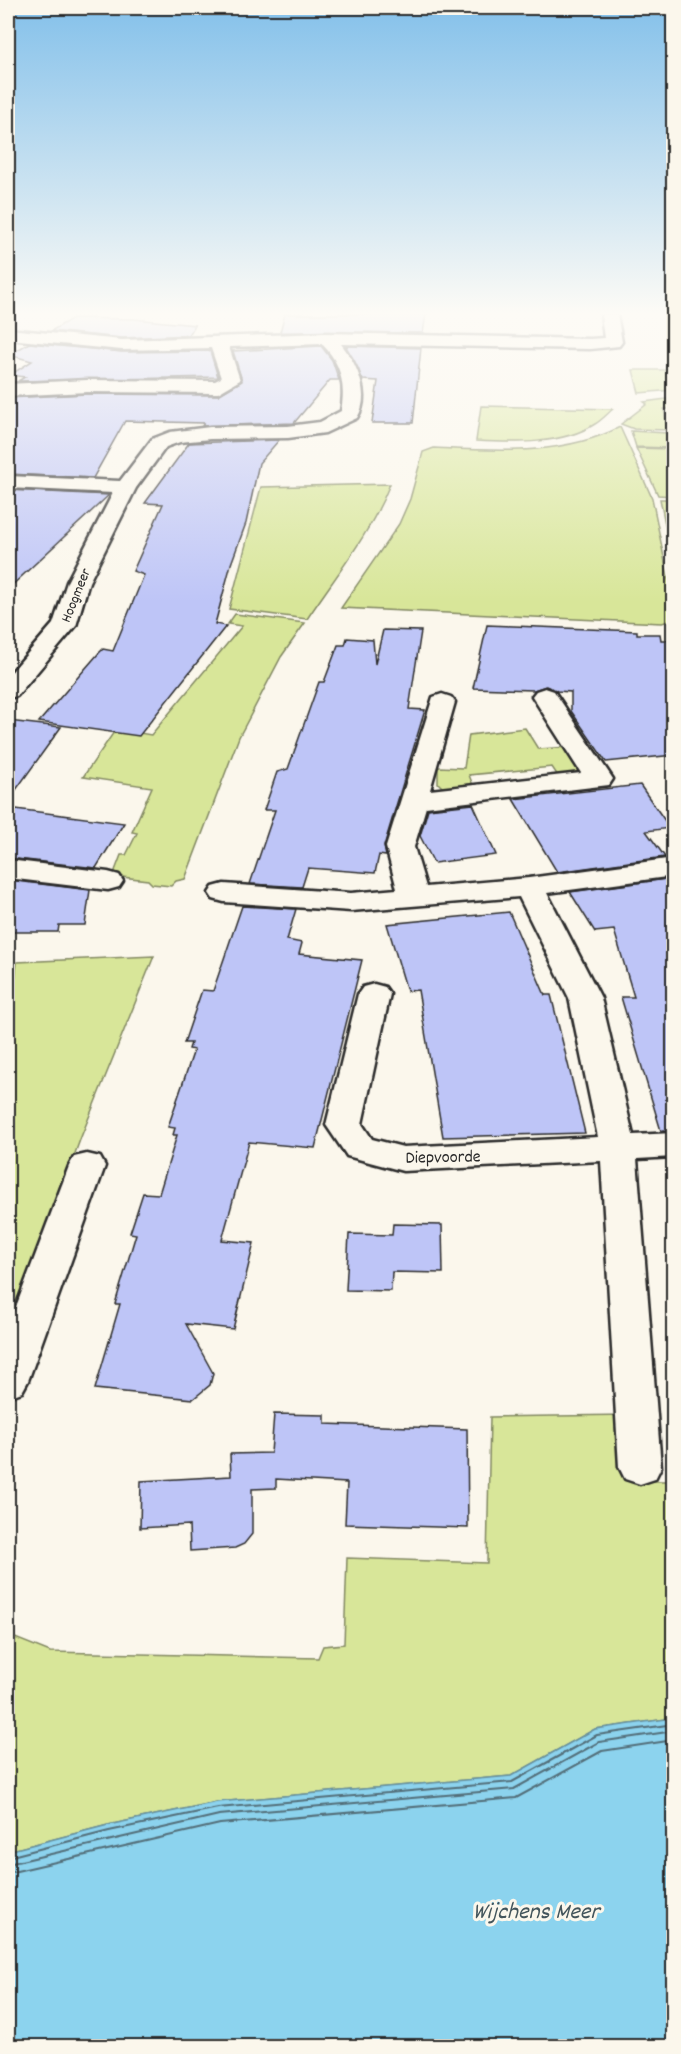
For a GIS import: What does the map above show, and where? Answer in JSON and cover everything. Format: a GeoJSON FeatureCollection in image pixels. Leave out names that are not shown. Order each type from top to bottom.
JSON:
{"type":"FeatureCollection","features":[{"type":"Feature","properties":{"kind":"street","name":"Hoogmeer"},"geometry":{"type":"LineString","coordinates":[[8,691],[64,626],[78,582],[126,487],[159,443],[177,436],[210,433],[288,432],[325,427],[350,414],[351,410]]}},
{"type":"Feature","properties":{"kind":"street"},"geometry":{"type":"LineString","coordinates":[[8,482],[126,487]]}},
{"type":"Feature","properties":{"kind":"street"},"geometry":{"type":"LineString","coordinates":[[414,800],[599,778],[545,696]]}},
{"type":"Feature","properties":{"kind":"street"},"geometry":{"type":"LineString","coordinates":[[414,897],[400,847],[442,702]]}},
{"type":"Feature","properties":{"kind":"street"},"geometry":{"type":"LineString","coordinates":[[224,893],[351,902],[529,887],[674,867]]}},
{"type":"Feature","properties":{"kind":"street"},"geometry":{"type":"LineString","coordinates":[[8,869],[108,881]]}},
{"type":"Feature","properties":{"kind":"street"},"geometry":{"type":"LineString","coordinates":[[529,887],[585,998],[618,1149],[640,1467]]}},
{"type":"Feature","properties":{"kind":"street","name":"Diepvoorde"},"geometry":{"type":"LineString","coordinates":[[374,994],[344,1125],[360,1148],[403,1159],[674,1145]]}},
{"type":"Feature","properties":{"kind":"street"},"geometry":{"type":"LineString","coordinates":[[8,1381],[87,1166]]}},
{"type":"Feature","properties":{"kind":"green space"},"geometry":{"type":"Polygon","coordinates":[[[480,410],[612,410],[595,424],[568,436],[537,441],[476,441],[480,410]]]}},
{"type":"Feature","properties":{"kind":"green space"},"geometry":{"type":"Polygon","coordinates":[[[639,410],[664,410],[667,430],[634,429],[621,424],[639,410]]]}},
{"type":"Feature","properties":{"kind":"green space"},"geometry":{"type":"Polygon","coordinates":[[[620,427],[652,498],[671,592],[673,620],[662,623],[341,608],[399,524],[410,499],[423,452],[434,448],[529,450],[553,447],[576,443],[620,427]]]}},
{"type":"Feature","properties":{"kind":"green space"},"geometry":{"type":"Polygon","coordinates":[[[631,431],[667,433],[670,448],[636,447],[631,431]]]}},
{"type":"Feature","properties":{"kind":"green space"},"geometry":{"type":"Polygon","coordinates":[[[636,448],[670,449],[673,496],[658,495],[636,448]]]}},
{"type":"Feature","properties":{"kind":"green space"},"geometry":{"type":"Polygon","coordinates":[[[390,484],[363,537],[307,619],[229,609],[261,487],[390,484]]]}},
{"type":"Feature","properties":{"kind":"green space"},"geometry":{"type":"Polygon","coordinates":[[[660,499],[673,499],[673,554],[671,554],[660,499]]]}},
{"type":"Feature","properties":{"kind":"green space"},"geometry":{"type":"Polygon","coordinates":[[[235,614],[305,623],[281,657],[239,737],[185,879],[176,881],[171,886],[152,884],[148,880],[113,876],[121,855],[126,855],[137,833],[132,832],[152,787],[83,777],[116,729],[151,735],[242,626],[228,624],[235,614]]]}},
{"type":"Feature","properties":{"kind":"green space"},"geometry":{"type":"Polygon","coordinates":[[[525,728],[538,749],[569,747],[582,771],[573,777],[560,779],[552,767],[469,775],[474,788],[444,789],[438,783],[438,767],[464,768],[469,735],[525,728]]]}},
{"type":"Feature","properties":{"kind":"green space"},"geometry":{"type":"Polygon","coordinates":[[[154,956],[81,1137],[8,1335],[8,1048],[17,962],[154,956]]]}},
{"type":"Feature","properties":{"kind":"green space"},"geometry":{"type":"Polygon","coordinates":[[[628,1415],[637,1481],[673,1481],[673,1718],[595,1729],[511,1776],[217,1802],[108,1825],[8,1851],[8,1635],[50,1652],[318,1658],[323,1646],[344,1644],[347,1558],[487,1563],[490,1417],[628,1415]]]}},
{"type":"Feature","properties":{"kind":"water","name":"Wijchens Meer"},"geometry":{"type":"Polygon","coordinates":[[[673,1718],[673,2046],[8,2046],[8,1851],[108,1825],[217,1802],[511,1776],[595,1729],[673,1718]]]}},
{"type":"Feature","properties":{"kind":"building"},"geometry":{"type":"Polygon","coordinates":[[[8,410],[305,410],[294,423],[202,426],[204,423],[125,421],[93,478],[8,474],[8,410]]]}},
{"type":"Feature","properties":{"kind":"building"},"geometry":{"type":"Polygon","coordinates":[[[374,410],[414,410],[413,423],[372,423],[374,410]]]}},
{"type":"Feature","properties":{"kind":"building"},"geometry":{"type":"Polygon","coordinates":[[[279,440],[259,463],[246,523],[231,564],[215,624],[226,626],[139,736],[39,722],[103,649],[113,651],[144,575],[133,571],[163,504],[145,503],[189,443],[279,440]]]}},
{"type":"Feature","properties":{"kind":"building"},"geometry":{"type":"Polygon","coordinates":[[[8,490],[109,495],[8,589],[8,490]]]}},
{"type":"Feature","properties":{"kind":"building"},"geometry":{"type":"Polygon","coordinates":[[[487,625],[637,631],[637,634],[660,634],[661,640],[674,640],[674,755],[606,762],[571,711],[571,692],[557,691],[546,686],[534,690],[473,688],[487,625]]]}},
{"type":"Feature","properties":{"kind":"building"},"geometry":{"type":"Polygon","coordinates":[[[383,630],[421,631],[409,709],[425,710],[384,846],[386,856],[379,855],[375,873],[308,868],[302,887],[250,884],[275,810],[264,810],[277,772],[288,769],[319,682],[324,682],[338,645],[345,645],[347,638],[373,640],[375,664],[383,630]]]}},
{"type":"Feature","properties":{"kind":"building"},"geometry":{"type":"Polygon","coordinates":[[[8,721],[61,727],[8,801],[8,721]]]}},
{"type":"Feature","properties":{"kind":"building"},"geometry":{"type":"Polygon","coordinates":[[[640,785],[670,828],[646,831],[665,857],[557,872],[513,799],[640,785]]]}},
{"type":"Feature","properties":{"kind":"building"},"geometry":{"type":"Polygon","coordinates":[[[473,804],[496,855],[434,863],[420,836],[428,809],[473,804]]]}},
{"type":"Feature","properties":{"kind":"building"},"geometry":{"type":"Polygon","coordinates":[[[8,808],[124,823],[96,868],[8,858],[8,808]]]}},
{"type":"Feature","properties":{"kind":"building"},"geometry":{"type":"Polygon","coordinates":[[[674,878],[674,1131],[661,1131],[621,997],[634,997],[614,930],[595,932],[570,892],[674,878]]]}},
{"type":"Feature","properties":{"kind":"building"},"geometry":{"type":"Polygon","coordinates":[[[8,880],[90,890],[85,925],[59,925],[58,932],[8,932],[8,880]]]}},
{"type":"Feature","properties":{"kind":"building"},"geometry":{"type":"Polygon","coordinates":[[[242,906],[296,909],[287,940],[302,943],[299,954],[362,960],[315,1148],[249,1142],[222,1240],[254,1243],[233,1329],[186,1324],[213,1373],[210,1385],[193,1399],[95,1389],[120,1304],[115,1304],[136,1234],[130,1233],[143,1193],[159,1194],[177,1135],[173,1135],[175,1128],[168,1127],[194,1050],[189,1049],[191,1043],[184,1043],[202,990],[213,991],[242,906]]]}},
{"type":"Feature","properties":{"kind":"building"},"geometry":{"type":"Polygon","coordinates":[[[509,912],[545,995],[551,995],[585,1133],[443,1137],[418,990],[407,991],[387,924],[509,912]]]}},
{"type":"Feature","properties":{"kind":"building"},"geometry":{"type":"Polygon","coordinates":[[[393,1224],[442,1225],[443,1273],[392,1272],[391,1291],[346,1290],[349,1234],[392,1235],[393,1224]]]}},
{"type":"Feature","properties":{"kind":"building"},"geometry":{"type":"Polygon","coordinates":[[[274,1414],[325,1415],[325,1424],[467,1429],[468,1528],[345,1524],[347,1483],[276,1479],[276,1488],[252,1489],[252,1534],[244,1544],[235,1548],[190,1551],[189,1525],[140,1528],[141,1481],[231,1476],[230,1454],[271,1453],[274,1414]]]}}]}
